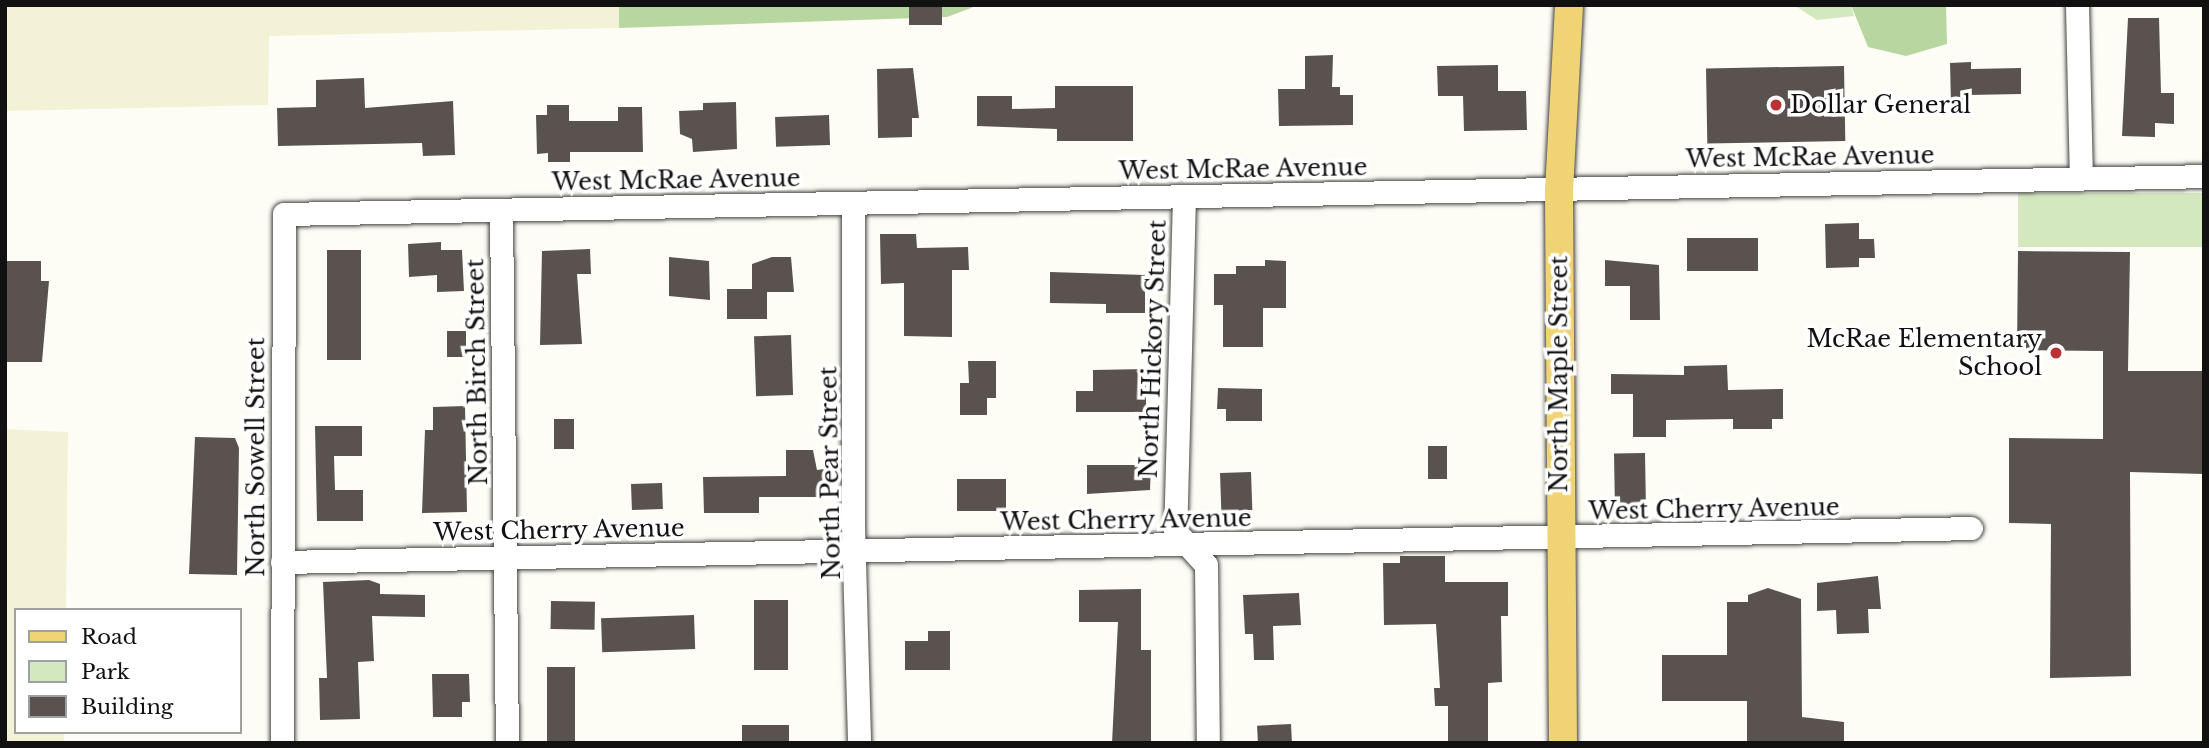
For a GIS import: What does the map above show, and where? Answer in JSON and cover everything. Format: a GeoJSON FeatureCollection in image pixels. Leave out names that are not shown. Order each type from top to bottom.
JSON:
{"type":"FeatureCollection","features":[{"type":"Feature","properties":{"kind":"main road","name":"North Maple Street"},"geometry":{"type":"LineString","coordinates":[[1563,743],[1559,539],[1559,191],[1569,5]]}},
{"type":"Feature","properties":{"kind":"street"},"geometry":{"type":"LineString","coordinates":[[2077,5],[2081,178]]}},
{"type":"Feature","properties":{"kind":"street","name":"West McRae Avenue"},"geometry":{"type":"LineString","coordinates":[[284,214],[1559,191],[2204,176]]}},
{"type":"Feature","properties":{"kind":"street","name":"North Hickory Street"},"geometry":{"type":"LineString","coordinates":[[1184,196],[1175,531],[1206,565],[1208,743]]}},
{"type":"Feature","properties":{"kind":"street","name":"North Pear Street"},"geometry":{"type":"LineString","coordinates":[[853,203],[859,743]]}},
{"type":"Feature","properties":{"kind":"street","name":"North Birch Street"},"geometry":{"type":"LineString","coordinates":[[501,210],[508,743]]}},
{"type":"Feature","properties":{"kind":"street","name":"North Sowell Street"},"geometry":{"type":"LineString","coordinates":[[282,743],[284,214]]}},
{"type":"Feature","properties":{"kind":"street","name":"West Cherry Avenue"},"geometry":{"type":"LineString","coordinates":[[282,562],[1559,539],[1971,528]]}},
{"type":"Feature","properties":{"kind":"shaded area"},"geometry":{"type":"Polygon","coordinates":[[[5,5],[619,5],[619,28],[269,36],[268,105],[5,111],[5,5]]]}},
{"type":"Feature","properties":{"kind":"shaded area"},"geometry":{"type":"Polygon","coordinates":[[[5,429],[68,432],[66,608],[14,608],[14,734],[64,734],[64,743],[5,743],[5,429]]]}},
{"type":"Feature","properties":{"kind":"green space"},"geometry":{"type":"Polygon","coordinates":[[[619,5],[979,5],[947,17],[619,28],[619,5]]]}},
{"type":"Feature","properties":{"kind":"green space"},"geometry":{"type":"Polygon","coordinates":[[[1794,5],[1851,5],[1854,16],[1817,20],[1794,5]]]}},
{"type":"Feature","properties":{"kind":"green space"},"geometry":{"type":"Polygon","coordinates":[[[1851,5],[1946,5],[1947,44],[1906,56],[1868,47],[1851,5]]]}},
{"type":"Feature","properties":{"kind":"green space"},"geometry":{"type":"Polygon","coordinates":[[[2018,193],[2204,193],[2204,247],[2018,247],[2018,193]]]}},
{"type":"Feature","properties":{"kind":"building"},"geometry":{"type":"Polygon","coordinates":[[[909,5],[942,5],[942,25],[909,25],[909,5]]]}},
{"type":"Feature","properties":{"kind":"building"},"geometry":{"type":"Polygon","coordinates":[[[2128,18],[2159,18],[2161,93],[2174,93],[2174,124],[2155,123],[2155,137],[2122,136],[2128,18]]]}},
{"type":"Feature","properties":{"kind":"building"},"geometry":{"type":"Polygon","coordinates":[[[1333,55],[1332,87],[1340,87],[1340,95],[1353,95],[1353,125],[1279,126],[1278,89],[1305,89],[1305,56],[1333,55]]]}},
{"type":"Feature","properties":{"kind":"building"},"geometry":{"type":"Polygon","coordinates":[[[1971,62],[1971,69],[2021,68],[2021,94],[1968,95],[1968,102],[1951,103],[1950,63],[1971,62]]]}},
{"type":"Feature","properties":{"kind":"building"},"geometry":{"type":"Polygon","coordinates":[[[1498,65],[1498,91],[1526,91],[1527,130],[1464,131],[1463,96],[1438,96],[1437,66],[1498,65]]]}},
{"type":"Feature","properties":{"kind":"building","name":"Dollar General"},"geometry":{"type":"Polygon","coordinates":[[[1844,66],[1845,141],[1707,143],[1706,68],[1844,66]]]}},
{"type":"Feature","properties":{"kind":"building"},"geometry":{"type":"Polygon","coordinates":[[[913,68],[919,118],[912,118],[912,137],[878,138],[877,69],[913,68]]]}},
{"type":"Feature","properties":{"kind":"building"},"geometry":{"type":"Polygon","coordinates":[[[364,78],[365,108],[453,101],[455,155],[423,156],[422,143],[278,146],[277,108],[316,107],[316,80],[364,78]]]}},
{"type":"Feature","properties":{"kind":"building"},"geometry":{"type":"Polygon","coordinates":[[[1055,86],[1133,86],[1133,141],[1057,141],[1057,129],[977,126],[977,96],[1012,96],[1012,109],[1055,108],[1055,86]]]}},
{"type":"Feature","properties":{"kind":"building"},"geometry":{"type":"Polygon","coordinates":[[[736,102],[737,149],[693,152],[692,139],[680,134],[679,111],[703,110],[703,103],[736,102]]]}},
{"type":"Feature","properties":{"kind":"building"},"geometry":{"type":"Polygon","coordinates":[[[547,105],[569,105],[569,121],[618,121],[618,107],[642,107],[643,152],[570,152],[570,162],[548,162],[548,153],[537,154],[536,115],[547,115],[547,105]]]}},
{"type":"Feature","properties":{"kind":"building"},"geometry":{"type":"Polygon","coordinates":[[[829,115],[830,145],[776,147],[775,117],[829,115]]]}},
{"type":"Feature","properties":{"kind":"building"},"geometry":{"type":"Polygon","coordinates":[[[1859,223],[1859,239],[1874,239],[1875,258],[1859,258],[1859,267],[1826,268],[1825,224],[1859,223]]]}},
{"type":"Feature","properties":{"kind":"building"},"geometry":{"type":"Polygon","coordinates":[[[880,234],[916,234],[917,248],[968,247],[969,270],[952,270],[952,337],[904,336],[904,283],[881,284],[880,234]]]}},
{"type":"Feature","properties":{"kind":"building"},"geometry":{"type":"Polygon","coordinates":[[[1687,238],[1758,238],[1758,271],[1687,271],[1687,238]]]}},
{"type":"Feature","properties":{"kind":"building"},"geometry":{"type":"Polygon","coordinates":[[[441,242],[441,250],[462,250],[464,291],[437,292],[437,275],[409,277],[408,244],[441,242]]]}},
{"type":"Feature","properties":{"kind":"building"},"geometry":{"type":"Polygon","coordinates":[[[590,249],[591,274],[577,274],[582,344],[540,345],[542,251],[590,249]]]}},
{"type":"Feature","properties":{"kind":"building"},"geometry":{"type":"Polygon","coordinates":[[[327,250],[361,250],[361,360],[327,360],[327,250]]]}},
{"type":"Feature","properties":{"kind":"building"},"geometry":{"type":"Polygon","coordinates":[[[2018,251],[2130,252],[2128,371],[2204,371],[2204,474],[2130,472],[2131,676],[2050,678],[2051,524],[2009,523],[2009,438],[2103,439],[2103,351],[2017,350],[2018,251]]]}},
{"type":"Feature","properties":{"kind":"building"},"geometry":{"type":"Polygon","coordinates":[[[669,257],[709,261],[710,300],[669,296],[669,257]]]}},
{"type":"Feature","properties":{"kind":"building"},"geometry":{"type":"Polygon","coordinates":[[[772,257],[791,257],[794,292],[767,292],[767,319],[727,319],[727,289],[752,289],[752,264],[772,257]]]}},
{"type":"Feature","properties":{"kind":"building"},"geometry":{"type":"Polygon","coordinates":[[[1265,260],[1286,261],[1286,308],[1263,308],[1263,347],[1223,347],[1223,305],[1214,305],[1214,274],[1236,274],[1236,266],[1265,266],[1265,260]]]}},
{"type":"Feature","properties":{"kind":"building"},"geometry":{"type":"Polygon","coordinates":[[[1605,260],[1659,265],[1660,320],[1630,320],[1630,286],[1605,286],[1605,260]]]}},
{"type":"Feature","properties":{"kind":"building"},"geometry":{"type":"Polygon","coordinates":[[[5,261],[41,261],[41,281],[49,281],[42,362],[5,362],[5,261]]]}},
{"type":"Feature","properties":{"kind":"building"},"geometry":{"type":"Polygon","coordinates":[[[1050,272],[1145,275],[1145,313],[1106,313],[1106,304],[1050,303],[1050,272]]]}},
{"type":"Feature","properties":{"kind":"building"},"geometry":{"type":"Polygon","coordinates":[[[447,331],[466,331],[466,357],[447,357],[447,331]]]}},
{"type":"Feature","properties":{"kind":"building"},"geometry":{"type":"Polygon","coordinates":[[[791,335],[793,395],[756,396],[754,336],[791,335]]]}},
{"type":"Feature","properties":{"kind":"building"},"geometry":{"type":"Polygon","coordinates":[[[968,361],[996,361],[996,398],[987,398],[987,415],[960,415],[960,383],[969,383],[968,361]]]}},
{"type":"Feature","properties":{"kind":"building"},"geometry":{"type":"Polygon","coordinates":[[[1727,365],[1728,390],[1783,389],[1783,419],[1772,419],[1772,429],[1733,429],[1733,419],[1666,420],[1666,437],[1633,437],[1633,394],[1611,394],[1611,374],[1684,375],[1684,366],[1727,365]]]}},
{"type":"Feature","properties":{"kind":"building"},"geometry":{"type":"Polygon","coordinates":[[[1146,369],[1146,412],[1076,412],[1076,391],[1093,391],[1093,370],[1146,369]]]}},
{"type":"Feature","properties":{"kind":"building"},"geometry":{"type":"Polygon","coordinates":[[[1218,388],[1262,389],[1262,421],[1226,421],[1226,409],[1217,409],[1218,388]]]}},
{"type":"Feature","properties":{"kind":"building"},"geometry":{"type":"Polygon","coordinates":[[[465,406],[467,512],[422,513],[425,430],[433,430],[433,407],[465,406]]]}},
{"type":"Feature","properties":{"kind":"building"},"geometry":{"type":"Polygon","coordinates":[[[554,419],[574,419],[574,449],[554,449],[554,419]]]}},
{"type":"Feature","properties":{"kind":"building"},"geometry":{"type":"Polygon","coordinates":[[[315,426],[362,426],[362,456],[334,456],[335,490],[363,490],[363,521],[317,521],[315,426]]]}},
{"type":"Feature","properties":{"kind":"building"},"geometry":{"type":"Polygon","coordinates":[[[195,437],[235,438],[239,448],[237,575],[189,574],[195,437]]]}},
{"type":"Feature","properties":{"kind":"building"},"geometry":{"type":"Polygon","coordinates":[[[1428,446],[1447,446],[1447,479],[1428,479],[1428,446]]]}},
{"type":"Feature","properties":{"kind":"building"},"geometry":{"type":"Polygon","coordinates":[[[786,450],[813,450],[817,470],[824,469],[824,497],[759,497],[759,513],[704,513],[703,477],[786,476],[786,450]]]}},
{"type":"Feature","properties":{"kind":"building"},"geometry":{"type":"Polygon","coordinates":[[[1645,453],[1646,507],[1615,508],[1614,454],[1645,453]]]}},
{"type":"Feature","properties":{"kind":"building"},"geometry":{"type":"Polygon","coordinates":[[[1087,465],[1151,465],[1150,490],[1087,494],[1087,465]]]}},
{"type":"Feature","properties":{"kind":"building"},"geometry":{"type":"Polygon","coordinates":[[[1251,472],[1252,510],[1221,511],[1220,473],[1251,472]]]}},
{"type":"Feature","properties":{"kind":"building"},"geometry":{"type":"Polygon","coordinates":[[[957,479],[1006,479],[1006,511],[957,511],[957,479]]]}},
{"type":"Feature","properties":{"kind":"building"},"geometry":{"type":"Polygon","coordinates":[[[662,483],[663,509],[632,510],[631,484],[662,483]]]}},
{"type":"Feature","properties":{"kind":"building"},"geometry":{"type":"Polygon","coordinates":[[[1400,556],[1445,556],[1445,582],[1508,582],[1508,616],[1501,616],[1502,682],[1488,683],[1488,743],[1448,743],[1448,706],[1435,706],[1434,688],[1440,688],[1436,624],[1384,625],[1383,563],[1400,563],[1400,556]]]}},
{"type":"Feature","properties":{"kind":"building"},"geometry":{"type":"Polygon","coordinates":[[[1878,576],[1881,609],[1868,609],[1869,633],[1837,634],[1836,610],[1817,611],[1817,583],[1878,576]]]}},
{"type":"Feature","properties":{"kind":"building"},"geometry":{"type":"Polygon","coordinates":[[[369,580],[380,584],[380,594],[425,595],[425,617],[372,616],[374,661],[358,662],[360,719],[320,720],[319,678],[327,678],[323,582],[369,580]]]}},
{"type":"Feature","properties":{"kind":"building"},"geometry":{"type":"Polygon","coordinates":[[[1768,588],[1801,599],[1802,717],[1844,722],[1844,743],[1747,743],[1747,701],[1662,701],[1662,655],[1727,655],[1727,602],[1748,602],[1748,595],[1768,588]]]}},
{"type":"Feature","properties":{"kind":"building"},"geometry":{"type":"Polygon","coordinates":[[[1141,589],[1141,650],[1151,650],[1151,743],[1112,743],[1118,622],[1079,622],[1079,590],[1141,589]]]}},
{"type":"Feature","properties":{"kind":"building"},"geometry":{"type":"Polygon","coordinates":[[[1299,593],[1301,625],[1273,626],[1274,660],[1254,660],[1253,634],[1245,634],[1243,595],[1299,593]]]}},
{"type":"Feature","properties":{"kind":"building"},"geometry":{"type":"Polygon","coordinates":[[[754,600],[788,600],[788,670],[754,670],[754,600]]]}},
{"type":"Feature","properties":{"kind":"building"},"geometry":{"type":"Polygon","coordinates":[[[551,601],[595,602],[595,630],[551,629],[551,601]]]}},
{"type":"Feature","properties":{"kind":"building"},"geometry":{"type":"Polygon","coordinates":[[[694,615],[695,649],[602,652],[601,618],[694,615]]]}},
{"type":"Feature","properties":{"kind":"building"},"geometry":{"type":"Polygon","coordinates":[[[928,631],[950,631],[950,670],[905,670],[905,641],[928,641],[928,631]]]}},
{"type":"Feature","properties":{"kind":"building"},"geometry":{"type":"Polygon","coordinates":[[[547,667],[575,667],[575,743],[547,743],[547,667]]]}},
{"type":"Feature","properties":{"kind":"building"},"geometry":{"type":"Polygon","coordinates":[[[432,674],[469,674],[470,702],[462,702],[462,717],[433,717],[432,674]]]}},
{"type":"Feature","properties":{"kind":"building"},"geometry":{"type":"Polygon","coordinates":[[[1291,724],[1292,743],[1258,743],[1257,726],[1291,724]]]}},
{"type":"Feature","properties":{"kind":"building"},"geometry":{"type":"Polygon","coordinates":[[[742,725],[789,725],[789,743],[742,743],[742,725]]]}},
{"type":"Feature","properties":{"kind":"place","name":"Dollar General"},"geometry":{"type":"Point","coordinates":[1776,105]}},
{"type":"Feature","properties":{"kind":"place","name":"McRae Elementary School"},"geometry":{"type":"Point","coordinates":[2056,353]}}]}
